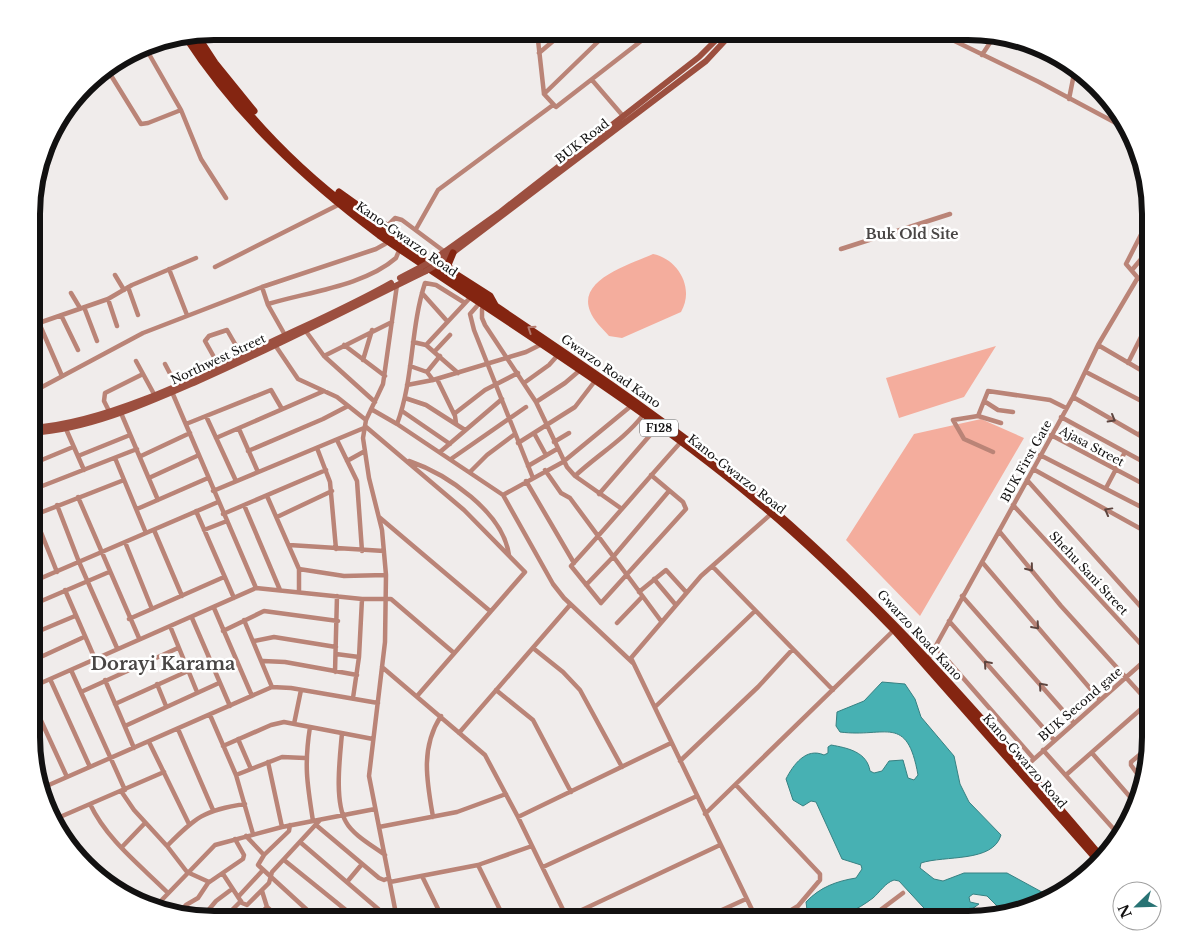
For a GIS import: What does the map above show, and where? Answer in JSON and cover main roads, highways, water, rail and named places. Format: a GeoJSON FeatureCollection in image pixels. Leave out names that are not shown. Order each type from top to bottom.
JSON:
{"type":"FeatureCollection","features":[{"type":"Feature","properties":{"kind":"main road","name":"BUK Road"},"geometry":{"type":"LineString","coordinates":[[584,150],[623,116],[699,57],[716,40]]}},
{"type":"Feature","properties":{"kind":"main road","name":"BUK Road"},"geometry":{"type":"LineString","coordinates":[[401,281],[436,262],[706,61],[726,40]]}},
{"type":"Feature","properties":{"kind":"main road","name":"Kano-Gwarzo Road"},"geometry":{"type":"LineString","coordinates":[[189,41],[240,111],[270,144],[338,205],[363,224],[494,309],[540,345],[658,426],[771,514],[876,608],[1094,857]]}},
{"type":"Feature","properties":{"kind":"main road","name":"Gwarzo Road Kano"},"geometry":{"type":"LineString","coordinates":[[196,41],[240,99],[284,147],[356,208],[494,309],[642,406],[771,506],[928,660],[1098,853]]}},
{"type":"Feature","properties":{"kind":"main road"},"geometry":{"type":"LineString","coordinates":[[199,41],[202,48]]}},
{"type":"Feature","properties":{"kind":"main road"},"geometry":{"type":"LineString","coordinates":[[356,208],[387,226],[436,262],[490,296],[494,309],[479,307],[466,302],[423,269],[384,244],[365,229],[363,224]]}},
{"type":"Feature","properties":{"kind":"main road"},"geometry":{"type":"LineString","coordinates":[[449,252],[448,265],[451,270]]}},
{"type":"Feature","properties":{"kind":"main road","name":"Northwest Street"},"geometry":{"type":"LineString","coordinates":[[40,431],[66,429],[121,413],[172,392],[306,330],[401,281]]}},
{"type":"Feature","properties":{"kind":"main road","name":"Northwest Street"},"geometry":{"type":"LineString","coordinates":[[40,427],[66,424],[109,411],[154,394],[242,356],[401,281]]}},
{"type":"Feature","properties":{"kind":"water"},"geometry":{"type":"Polygon","coordinates":[[[882,682],[905,684],[915,699],[921,717],[954,756],[960,784],[969,802],[1001,835],[996,844],[988,850],[978,854],[921,863],[920,868],[934,879],[943,881],[964,873],[1007,873],[1044,893],[1024,902],[999,908],[987,896],[973,894],[969,897],[970,902],[979,904],[972,911],[927,911],[899,881],[894,880],[888,883],[873,898],[852,911],[807,910],[806,902],[817,892],[836,883],[856,878],[862,869],[861,865],[842,859],[816,802],[811,801],[803,806],[793,800],[786,779],[796,763],[811,753],[824,755],[828,753],[828,747],[831,745],[861,755],[865,759],[870,771],[874,773],[882,771],[889,761],[903,760],[908,778],[914,780],[918,775],[908,743],[901,736],[892,732],[840,732],[836,726],[837,712],[864,701],[882,682]]]}},
{"type":"Feature","properties":{"kind":"district","name":"Buk Old Site"},"geometry":{"type":"Point","coordinates":[912,234]}},
{"type":"Feature","properties":{"kind":"district","name":"Dorayi Karama"},"geometry":{"type":"Point","coordinates":[163,664]}}]}
